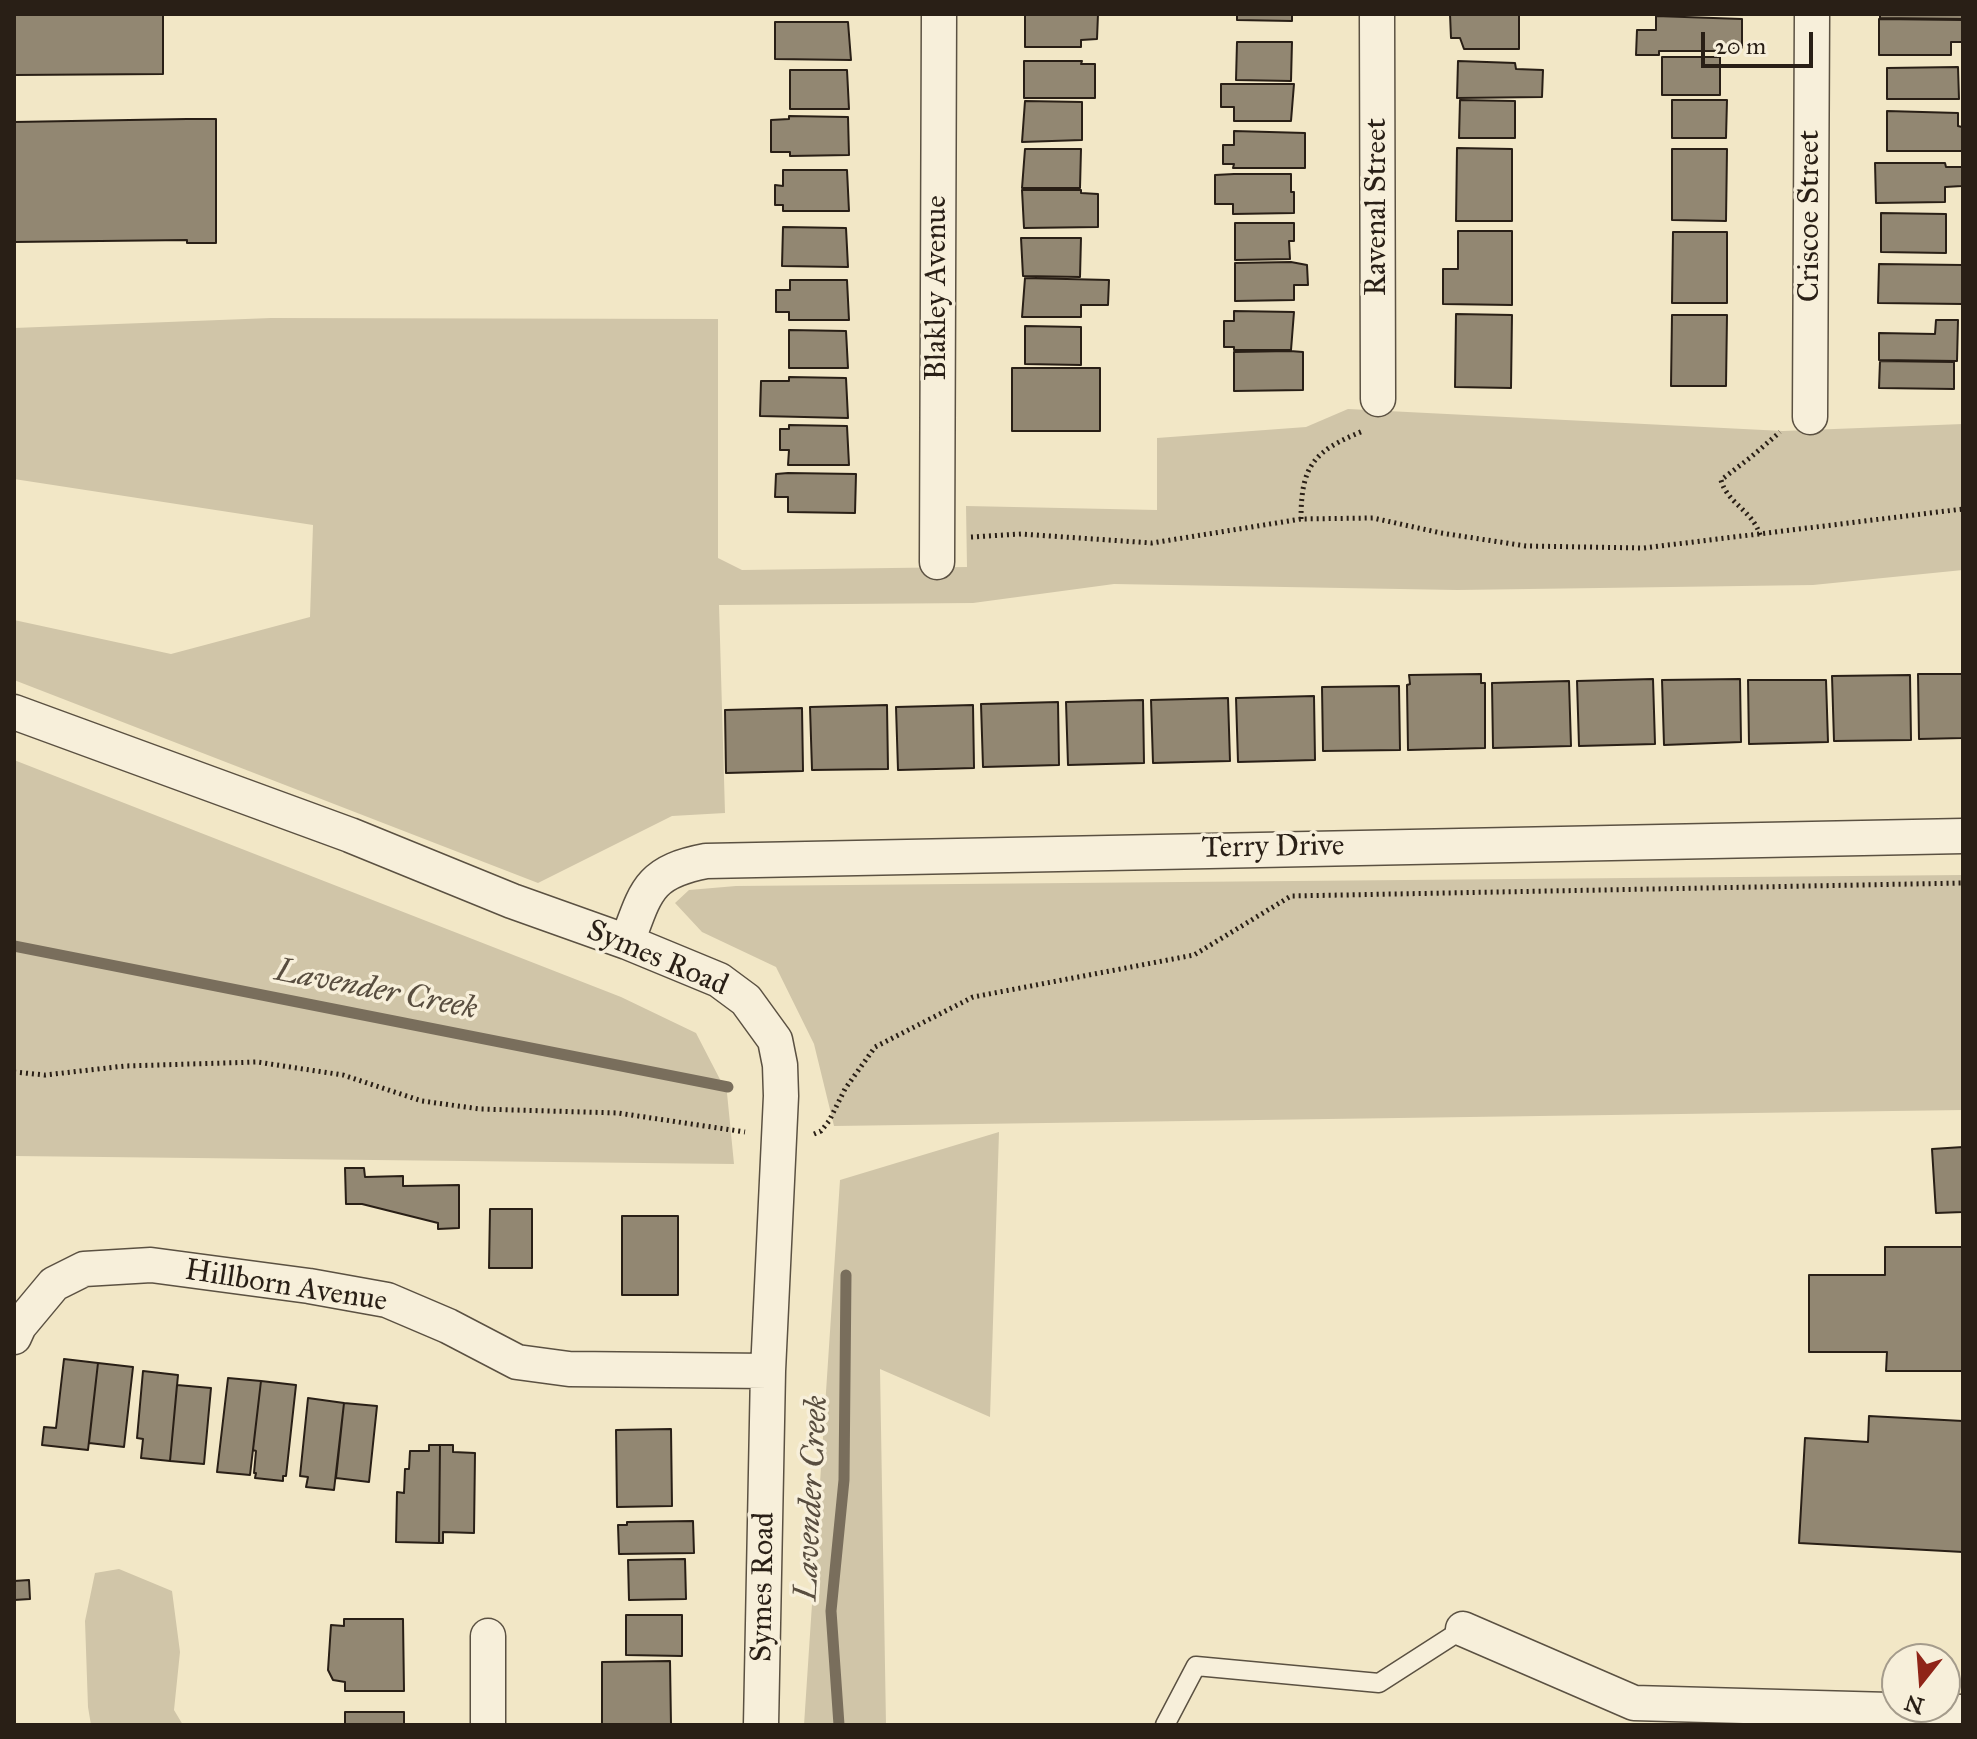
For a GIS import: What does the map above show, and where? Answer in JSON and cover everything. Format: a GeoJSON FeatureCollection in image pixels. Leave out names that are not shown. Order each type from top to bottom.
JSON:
{"type":"FeatureCollection","features":[{"type":"Feature","properties":{"kind":"street","name":"Blakley Avenue"},"geometry":{"type":"LineString","coordinates":[[937,550],[939,14]]}},
{"type":"Feature","properties":{"kind":"street","name":"Ravenal Street"},"geometry":{"type":"LineString","coordinates":[[1377,14],[1377,412]]}},
{"type":"Feature","properties":{"kind":"street","name":"Criscoe Street"},"geometry":{"type":"LineString","coordinates":[[1796,423],[1812,14]]}},
{"type":"Feature","properties":{"kind":"street","name":"Symes Road"},"geometry":{"type":"LineString","coordinates":[[14,712],[350,835],[512,901],[627,942],[719,980],[746,1000],[775,1040],[780,1065],[781,1136],[768,1371],[761,1725]]}},
{"type":"Feature","properties":{"kind":"street","name":"Terry Drive"},"geometry":{"type":"LineString","coordinates":[[627,942],[655,881],[676,866],[706,861],[1963,836]]}},
{"type":"Feature","properties":{"kind":"street","name":"Hillborn Avenue"},"geometry":{"type":"LineString","coordinates":[[14,1337],[19,1326],[54,1284],[84,1269],[151,1265],[309,1286],[387,1300],[448,1326],[517,1362],[569,1369],[768,1371]]}},
{"type":"Feature","properties":{"kind":"street"},"geometry":{"type":"LineString","coordinates":[[1463,1629],[1634,1703],[1963,1712]]}},
{"type":"Feature","properties":{"kind":"street"},"geometry":{"type":"LineString","coordinates":[[488,1636],[488,1725]]}},
{"type":"Feature","properties":{"kind":"lane"},"geometry":{"type":"LineString","coordinates":[[1165,1725],[1196,1666],[1379,1683],[1463,1629]]}},
{"type":"Feature","properties":{"kind":"path"},"geometry":{"type":"LineString","coordinates":[[1301,519],[1301,490],[1307,471],[1318,456],[1377,412]]}},
{"type":"Feature","properties":{"kind":"path"},"geometry":{"type":"LineString","coordinates":[[1760,535],[1757,522],[1724,490],[1721,480],[1796,423]]}},
{"type":"Feature","properties":{"kind":"path"},"geometry":{"type":"LineString","coordinates":[[937,550],[1021,534],[1152,543],[1301,519],[1373,518],[1441,533],[1526,546],[1644,548],[1963,509]]}},
{"type":"Feature","properties":{"kind":"path"},"geometry":{"type":"LineString","coordinates":[[806,1137],[821,1131],[829,1121],[845,1089],[875,1047],[973,997],[1194,955],[1291,896],[1963,883]]}},
{"type":"Feature","properties":{"kind":"path"},"geometry":{"type":"LineString","coordinates":[[14,1072],[45,1075],[125,1066],[257,1062],[343,1075],[422,1101],[480,1109],[618,1113],[757,1134]]}},
{"type":"Feature","properties":{"kind":"shaded area"},"geometry":{"type":"Polygon","coordinates":[[[271,318],[718,319],[718,558],[742,570],[967,567],[966,506],[1157,510],[1157,438],[1306,427],[1348,409],[1783,431],[1963,424],[1963,570],[1813,585],[1457,590],[1114,584],[973,603],[719,605],[725,813],[672,816],[538,883],[14,680],[14,620],[171,654],[310,617],[313,525],[14,479],[14,328],[271,318]]]}},
{"type":"Feature","properties":{"kind":"shaded area"},"geometry":{"type":"Polygon","coordinates":[[[14,760],[621,997],[696,1033],[727,1093],[734,1164],[14,1156],[14,760]]]}},
{"type":"Feature","properties":{"kind":"shaded area"},"geometry":{"type":"Polygon","coordinates":[[[1963,875],[1963,1110],[834,1126],[814,1044],[776,967],[702,932],[675,903],[689,890],[736,886],[1963,875]]]}},
{"type":"Feature","properties":{"kind":"shaded area"},"geometry":{"type":"Polygon","coordinates":[[[999,1132],[990,1417],[880,1369],[886,1725],[804,1725],[840,1180],[999,1132]]]}},
{"type":"Feature","properties":{"kind":"shaded area"},"geometry":{"type":"Polygon","coordinates":[[[119,1569],[172,1591],[180,1652],[174,1710],[183,1725],[91,1725],[85,1621],[95,1573],[119,1569]]]}},
{"type":"Feature","properties":{"kind":"building"},"geometry":{"type":"Polygon","coordinates":[[[14,14],[163,14],[163,74],[14,75],[14,14]]]}},
{"type":"Feature","properties":{"kind":"building"},"geometry":{"type":"Polygon","coordinates":[[[1025,14],[1098,14],[1097,39],[1081,40],[1081,47],[1025,47],[1025,14]]]}},
{"type":"Feature","properties":{"kind":"building"},"geometry":{"type":"Polygon","coordinates":[[[1237,14],[1292,14],[1292,21],[1237,20],[1237,14]]]}},
{"type":"Feature","properties":{"kind":"building"},"geometry":{"type":"Polygon","coordinates":[[[1450,14],[1519,14],[1519,49],[1464,49],[1460,38],[1451,38],[1450,14]]]}},
{"type":"Feature","properties":{"kind":"building"},"geometry":{"type":"Polygon","coordinates":[[[1880,14],[1963,14],[1963,19],[1880,18],[1880,14]]]}},
{"type":"Feature","properties":{"kind":"building"},"geometry":{"type":"Polygon","coordinates":[[[1656,16],[1742,19],[1742,48],[1727,48],[1727,51],[1659,51],[1659,55],[1636,55],[1637,30],[1656,30],[1656,16]]]}},
{"type":"Feature","properties":{"kind":"building"},"geometry":{"type":"Polygon","coordinates":[[[1879,19],[1963,20],[1963,42],[1951,42],[1951,55],[1879,55],[1879,19]]]}},
{"type":"Feature","properties":{"kind":"building"},"geometry":{"type":"Polygon","coordinates":[[[775,22],[848,22],[851,60],[775,59],[775,22]]]}},
{"type":"Feature","properties":{"kind":"building"},"geometry":{"type":"Polygon","coordinates":[[[1237,42],[1292,42],[1291,81],[1236,80],[1237,42]]]}},
{"type":"Feature","properties":{"kind":"building"},"geometry":{"type":"Polygon","coordinates":[[[1662,57],[1720,57],[1720,95],[1662,95],[1662,57]]]}},
{"type":"Feature","properties":{"kind":"building"},"geometry":{"type":"Polygon","coordinates":[[[1024,61],[1082,61],[1081,64],[1095,64],[1095,98],[1024,98],[1024,61]]]}},
{"type":"Feature","properties":{"kind":"building"},"geometry":{"type":"Polygon","coordinates":[[[1458,61],[1515,63],[1516,69],[1543,70],[1542,97],[1457,98],[1458,61]]]}},
{"type":"Feature","properties":{"kind":"building"},"geometry":{"type":"Polygon","coordinates":[[[1958,67],[1959,99],[1887,99],[1887,68],[1958,67]]]}},
{"type":"Feature","properties":{"kind":"building"},"geometry":{"type":"Polygon","coordinates":[[[790,70],[847,70],[849,109],[790,109],[790,70]]]}},
{"type":"Feature","properties":{"kind":"building"},"geometry":{"type":"Polygon","coordinates":[[[1221,84],[1294,84],[1291,121],[1234,121],[1234,107],[1221,107],[1221,84]]]}},
{"type":"Feature","properties":{"kind":"building"},"geometry":{"type":"Polygon","coordinates":[[[1460,100],[1515,101],[1515,138],[1459,138],[1460,100]]]}},
{"type":"Feature","properties":{"kind":"building"},"geometry":{"type":"Polygon","coordinates":[[[1672,100],[1727,100],[1726,138],[1672,138],[1672,100]]]}},
{"type":"Feature","properties":{"kind":"building"},"geometry":{"type":"Polygon","coordinates":[[[1025,101],[1082,102],[1082,140],[1022,142],[1025,101]]]}},
{"type":"Feature","properties":{"kind":"building"},"geometry":{"type":"Polygon","coordinates":[[[1887,111],[1958,113],[1958,126],[1962,127],[1962,151],[1887,151],[1887,111]]]}},
{"type":"Feature","properties":{"kind":"building"},"geometry":{"type":"Polygon","coordinates":[[[789,116],[848,117],[849,155],[790,156],[790,152],[771,152],[771,120],[789,119],[789,116]]]}},
{"type":"Feature","properties":{"kind":"building"},"geometry":{"type":"Polygon","coordinates":[[[216,119],[216,243],[187,243],[187,240],[14,242],[14,122],[216,119]]]}},
{"type":"Feature","properties":{"kind":"building"},"geometry":{"type":"Polygon","coordinates":[[[1234,131],[1305,133],[1305,168],[1233,168],[1234,164],[1223,164],[1223,145],[1234,145],[1234,131]]]}},
{"type":"Feature","properties":{"kind":"building"},"geometry":{"type":"Polygon","coordinates":[[[1457,148],[1512,149],[1512,221],[1456,221],[1457,148]]]}},
{"type":"Feature","properties":{"kind":"building"},"geometry":{"type":"Polygon","coordinates":[[[1025,149],[1081,149],[1080,188],[1022,188],[1025,149]]]}},
{"type":"Feature","properties":{"kind":"building"},"geometry":{"type":"Polygon","coordinates":[[[1672,149],[1727,149],[1726,221],[1672,220],[1672,149]]]}},
{"type":"Feature","properties":{"kind":"building"},"geometry":{"type":"Polygon","coordinates":[[[1875,163],[1945,163],[1946,167],[1962,167],[1962,186],[1945,187],[1945,202],[1876,203],[1875,163]]]}},
{"type":"Feature","properties":{"kind":"building"},"geometry":{"type":"Polygon","coordinates":[[[783,170],[847,170],[849,211],[783,211],[783,205],[775,205],[775,185],[783,186],[783,170]]]}},
{"type":"Feature","properties":{"kind":"building"},"geometry":{"type":"Polygon","coordinates":[[[1291,174],[1294,213],[1233,214],[1233,204],[1215,204],[1215,175],[1291,174]]]}},
{"type":"Feature","properties":{"kind":"building"},"geometry":{"type":"Polygon","coordinates":[[[1022,190],[1081,190],[1081,193],[1098,194],[1098,227],[1024,228],[1022,190]]]}},
{"type":"Feature","properties":{"kind":"building"},"geometry":{"type":"Polygon","coordinates":[[[1881,213],[1946,214],[1946,253],[1881,252],[1881,213]]]}},
{"type":"Feature","properties":{"kind":"building"},"geometry":{"type":"Polygon","coordinates":[[[1235,223],[1294,223],[1294,241],[1289,241],[1290,259],[1235,260],[1235,223]]]}},
{"type":"Feature","properties":{"kind":"building"},"geometry":{"type":"Polygon","coordinates":[[[783,227],[846,228],[848,267],[782,266],[783,227]]]}},
{"type":"Feature","properties":{"kind":"building"},"geometry":{"type":"Polygon","coordinates":[[[1458,231],[1512,231],[1512,305],[1443,304],[1443,269],[1458,269],[1458,231]]]}},
{"type":"Feature","properties":{"kind":"building"},"geometry":{"type":"Polygon","coordinates":[[[1673,232],[1727,232],[1727,303],[1672,303],[1673,232]]]}},
{"type":"Feature","properties":{"kind":"building"},"geometry":{"type":"Polygon","coordinates":[[[1021,238],[1081,238],[1080,277],[1023,276],[1021,238]]]}},
{"type":"Feature","properties":{"kind":"building"},"geometry":{"type":"Polygon","coordinates":[[[1291,262],[1307,265],[1308,285],[1294,285],[1294,300],[1235,301],[1235,263],[1291,262]]]}},
{"type":"Feature","properties":{"kind":"building"},"geometry":{"type":"Polygon","coordinates":[[[1879,264],[1963,265],[1963,304],[1878,303],[1879,264]]]}},
{"type":"Feature","properties":{"kind":"building"},"geometry":{"type":"Polygon","coordinates":[[[1025,278],[1109,280],[1108,305],[1081,305],[1081,317],[1022,317],[1025,278]]]}},
{"type":"Feature","properties":{"kind":"building"},"geometry":{"type":"Polygon","coordinates":[[[790,280],[847,280],[849,320],[789,320],[789,312],[776,312],[776,290],[790,290],[790,280]]]}},
{"type":"Feature","properties":{"kind":"building"},"geometry":{"type":"Polygon","coordinates":[[[1234,311],[1294,312],[1291,350],[1234,350],[1234,347],[1224,347],[1224,321],[1234,321],[1234,311]]]}},
{"type":"Feature","properties":{"kind":"building"},"geometry":{"type":"Polygon","coordinates":[[[1456,314],[1512,315],[1511,388],[1455,387],[1456,314]]]}},
{"type":"Feature","properties":{"kind":"building"},"geometry":{"type":"Polygon","coordinates":[[[1672,315],[1727,315],[1726,386],[1671,386],[1672,315]]]}},
{"type":"Feature","properties":{"kind":"building"},"geometry":{"type":"Polygon","coordinates":[[[1936,320],[1958,320],[1957,361],[1879,360],[1879,333],[1935,334],[1936,320]]]}},
{"type":"Feature","properties":{"kind":"building"},"geometry":{"type":"Polygon","coordinates":[[[1025,326],[1081,327],[1081,365],[1025,364],[1025,326]]]}},
{"type":"Feature","properties":{"kind":"building"},"geometry":{"type":"Polygon","coordinates":[[[789,330],[846,331],[848,368],[789,368],[789,330]]]}},
{"type":"Feature","properties":{"kind":"building"},"geometry":{"type":"Polygon","coordinates":[[[1234,352],[1303,352],[1303,390],[1234,391],[1234,352]]]}},
{"type":"Feature","properties":{"kind":"building"},"geometry":{"type":"Polygon","coordinates":[[[1880,361],[1954,362],[1954,389],[1879,388],[1880,361]]]}},
{"type":"Feature","properties":{"kind":"building"},"geometry":{"type":"Polygon","coordinates":[[[1012,368],[1100,368],[1100,431],[1012,431],[1012,368]]]}},
{"type":"Feature","properties":{"kind":"building"},"geometry":{"type":"Polygon","coordinates":[[[789,377],[846,378],[848,418],[760,416],[761,381],[789,381],[789,377]]]}},
{"type":"Feature","properties":{"kind":"building"},"geometry":{"type":"Polygon","coordinates":[[[789,425],[847,426],[849,465],[788,465],[789,450],[780,450],[780,429],[789,429],[789,425]]]}},
{"type":"Feature","properties":{"kind":"building"},"geometry":{"type":"Polygon","coordinates":[[[776,474],[856,474],[855,513],[788,512],[788,497],[775,497],[776,474]]]}},
{"type":"Feature","properties":{"kind":"building"},"geometry":{"type":"Polygon","coordinates":[[[1481,674],[1481,683],[1485,683],[1485,748],[1408,750],[1409,675],[1481,674]]]}},
{"type":"Feature","properties":{"kind":"building"},"geometry":{"type":"Polygon","coordinates":[[[1918,674],[1963,674],[1963,738],[1919,739],[1918,674]]]}},
{"type":"Feature","properties":{"kind":"building"},"geometry":{"type":"Polygon","coordinates":[[[1910,675],[1911,740],[1834,741],[1832,676],[1910,675]]]}},
{"type":"Feature","properties":{"kind":"building"},"geometry":{"type":"Polygon","coordinates":[[[1653,679],[1655,744],[1579,746],[1577,681],[1653,679]]]}},
{"type":"Feature","properties":{"kind":"building"},"geometry":{"type":"Polygon","coordinates":[[[1740,679],[1741,742],[1664,745],[1662,680],[1740,679]]]}},
{"type":"Feature","properties":{"kind":"building"},"geometry":{"type":"Polygon","coordinates":[[[1748,680],[1826,680],[1828,742],[1749,744],[1748,680]]]}},
{"type":"Feature","properties":{"kind":"building"},"geometry":{"type":"Polygon","coordinates":[[[1569,681],[1571,746],[1493,748],[1492,683],[1569,681]]]}},
{"type":"Feature","properties":{"kind":"building"},"geometry":{"type":"Polygon","coordinates":[[[1399,686],[1400,750],[1323,751],[1322,687],[1399,686]]]}},
{"type":"Feature","properties":{"kind":"building"},"geometry":{"type":"Polygon","coordinates":[[[1314,696],[1315,760],[1238,762],[1236,698],[1314,696]]]}},
{"type":"Feature","properties":{"kind":"building"},"geometry":{"type":"Polygon","coordinates":[[[1228,698],[1230,761],[1153,763],[1151,700],[1228,698]]]}},
{"type":"Feature","properties":{"kind":"building"},"geometry":{"type":"Polygon","coordinates":[[[1143,700],[1144,763],[1068,765],[1066,702],[1143,700]]]}},
{"type":"Feature","properties":{"kind":"building"},"geometry":{"type":"Polygon","coordinates":[[[1058,702],[1059,765],[983,767],[981,704],[1058,702]]]}},
{"type":"Feature","properties":{"kind":"building"},"geometry":{"type":"Polygon","coordinates":[[[887,705],[888,769],[812,770],[810,707],[887,705]]]}},
{"type":"Feature","properties":{"kind":"building"},"geometry":{"type":"Polygon","coordinates":[[[973,705],[974,768],[898,770],[896,707],[973,705]]]}},
{"type":"Feature","properties":{"kind":"building"},"geometry":{"type":"Polygon","coordinates":[[[802,708],[803,771],[726,773],[725,710],[802,708]]]}},
{"type":"Feature","properties":{"kind":"building"},"geometry":{"type":"Polygon","coordinates":[[[1963,1147],[1963,1212],[1936,1213],[1932,1149],[1963,1147]]]}},
{"type":"Feature","properties":{"kind":"building"},"geometry":{"type":"Polygon","coordinates":[[[345,1168],[364,1168],[365,1177],[403,1176],[403,1186],[459,1185],[459,1228],[438,1229],[438,1223],[362,1204],[346,1204],[345,1168]]]}},
{"type":"Feature","properties":{"kind":"building"},"geometry":{"type":"Polygon","coordinates":[[[490,1209],[532,1209],[532,1268],[489,1268],[490,1209]]]}},
{"type":"Feature","properties":{"kind":"building"},"geometry":{"type":"Polygon","coordinates":[[[622,1216],[678,1216],[678,1295],[622,1295],[622,1216]]]}},
{"type":"Feature","properties":{"kind":"building"},"geometry":{"type":"Polygon","coordinates":[[[1885,1247],[1963,1247],[1963,1371],[1886,1371],[1887,1352],[1809,1352],[1809,1275],[1885,1275],[1885,1247]]]}},
{"type":"Feature","properties":{"kind":"building"},"geometry":{"type":"Polygon","coordinates":[[[64,1359],[98,1363],[88,1450],[42,1445],[44,1427],[56,1428],[64,1359]]]}},
{"type":"Feature","properties":{"kind":"building"},"geometry":{"type":"Polygon","coordinates":[[[98,1363],[133,1367],[124,1447],[89,1443],[98,1363]]]}},
{"type":"Feature","properties":{"kind":"building"},"geometry":{"type":"Polygon","coordinates":[[[143,1371],[178,1375],[170,1461],[141,1458],[143,1439],[137,1438],[143,1371]]]}},
{"type":"Feature","properties":{"kind":"building"},"geometry":{"type":"Polygon","coordinates":[[[228,1378],[261,1381],[250,1475],[217,1472],[228,1378]]]}},
{"type":"Feature","properties":{"kind":"building"},"geometry":{"type":"Polygon","coordinates":[[[261,1381],[296,1385],[283,1481],[255,1478],[256,1451],[253,1450],[261,1381]]]}},
{"type":"Feature","properties":{"kind":"building"},"geometry":{"type":"Polygon","coordinates":[[[177,1385],[211,1388],[204,1464],[170,1461],[177,1385]]]}},
{"type":"Feature","properties":{"kind":"building"},"geometry":{"type":"Polygon","coordinates":[[[308,1398],[344,1403],[334,1490],[306,1487],[308,1477],[300,1476],[308,1398]]]}},
{"type":"Feature","properties":{"kind":"building"},"geometry":{"type":"Polygon","coordinates":[[[344,1403],[377,1406],[369,1482],[336,1478],[344,1403]]]}},
{"type":"Feature","properties":{"kind":"building"},"geometry":{"type":"Polygon","coordinates":[[[1869,1416],[1963,1421],[1963,1552],[1799,1543],[1805,1438],[1868,1442],[1869,1416]]]}},
{"type":"Feature","properties":{"kind":"building"},"geometry":{"type":"Polygon","coordinates":[[[671,1429],[672,1506],[617,1507],[616,1430],[671,1429]]]}},
{"type":"Feature","properties":{"kind":"building"},"geometry":{"type":"Polygon","coordinates":[[[429,1445],[440,1445],[439,1543],[396,1542],[397,1492],[404,1493],[405,1469],[409,1469],[410,1451],[429,1451],[429,1445]]]}},
{"type":"Feature","properties":{"kind":"building"},"geometry":{"type":"Polygon","coordinates":[[[440,1445],[453,1445],[453,1452],[475,1453],[474,1533],[443,1532],[443,1543],[439,1543],[440,1445]]]}},
{"type":"Feature","properties":{"kind":"building"},"geometry":{"type":"Polygon","coordinates":[[[693,1521],[694,1553],[619,1554],[618,1525],[627,1525],[627,1522],[693,1521]]]}},
{"type":"Feature","properties":{"kind":"building"},"geometry":{"type":"Polygon","coordinates":[[[685,1559],[686,1599],[629,1600],[628,1560],[685,1559]]]}},
{"type":"Feature","properties":{"kind":"building"},"geometry":{"type":"Polygon","coordinates":[[[29,1580],[30,1599],[14,1600],[14,1581],[29,1580]]]}},
{"type":"Feature","properties":{"kind":"building"},"geometry":{"type":"Polygon","coordinates":[[[626,1615],[682,1615],[682,1656],[626,1655],[626,1615]]]}},
{"type":"Feature","properties":{"kind":"building"},"geometry":{"type":"Polygon","coordinates":[[[344,1619],[403,1619],[404,1691],[345,1691],[345,1682],[333,1680],[328,1670],[331,1625],[344,1626],[344,1619]]]}},
{"type":"Feature","properties":{"kind":"building"},"geometry":{"type":"Polygon","coordinates":[[[670,1661],[671,1725],[602,1725],[602,1662],[670,1661]]]}},
{"type":"Feature","properties":{"kind":"building"},"geometry":{"type":"Polygon","coordinates":[[[345,1712],[404,1712],[404,1725],[345,1725],[345,1712]]]}},
{"type":"Feature","properties":{"kind":"waterway","name":"Lavender Creek"},"geometry":{"type":"LineString","coordinates":[[14,946],[728,1087]]}},
{"type":"Feature","properties":{"kind":"waterway","name":"Lavender Creek"},"geometry":{"type":"LineString","coordinates":[[839,1725],[831,1611],[844,1480],[846,1275]]}}]}
